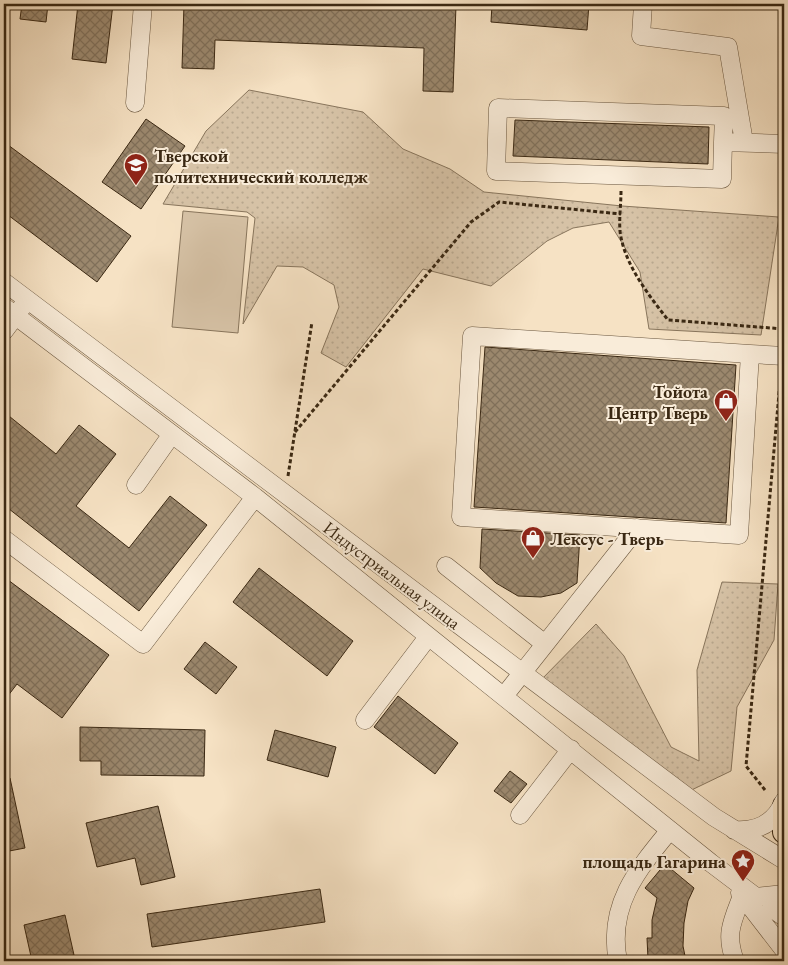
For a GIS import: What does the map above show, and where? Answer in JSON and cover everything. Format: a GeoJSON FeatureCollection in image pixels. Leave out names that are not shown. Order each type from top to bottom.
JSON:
{"type":"FeatureCollection","features":[{"type":"Feature","properties":{"kind":"main road"},"geometry":{"type":"LineString","coordinates":[[784,806],[784,832]]}},
{"type":"Feature","properties":{"kind":"street"},"geometry":{"type":"LineString","coordinates":[[135,104],[143,4]]}},
{"type":"Feature","properties":{"kind":"street"},"geometry":{"type":"LineString","coordinates":[[642,4],[642,36],[728,47],[744,142]]}},
{"type":"Feature","properties":{"kind":"street"},"geometry":{"type":"LineString","coordinates":[[498,108],[724,116],[723,142],[722,180],[496,171],[498,108]]}},
{"type":"Feature","properties":{"kind":"street"},"geometry":{"type":"LineString","coordinates":[[723,142],[784,144]]}},
{"type":"Feature","properties":{"kind":"street","name":"Индустриальная улица"},"geometry":{"type":"LineString","coordinates":[[4,282],[707,812],[784,860]]}},
{"type":"Feature","properties":{"kind":"street"},"geometry":{"type":"LineString","coordinates":[[4,331],[10,311],[27,301]]}},
{"type":"Feature","properties":{"kind":"street","name":"Индустриальная улица"},"geometry":{"type":"LineString","coordinates":[[10,311],[255,496],[428,637],[571,749],[724,873],[749,897],[784,950]]}},
{"type":"Feature","properties":{"kind":"street"},"geometry":{"type":"LineString","coordinates":[[750,354],[739,535],[460,517],[472,336],[783,356]]}},
{"type":"Feature","properties":{"kind":"street"},"geometry":{"type":"LineString","coordinates":[[136,485],[172,434]]}},
{"type":"Feature","properties":{"kind":"street"},"geometry":{"type":"LineString","coordinates":[[4,539],[143,644],[255,496]]}},
{"type":"Feature","properties":{"kind":"street"},"geometry":{"type":"LineString","coordinates":[[504,696],[637,528]]}},
{"type":"Feature","properties":{"kind":"street"},"geometry":{"type":"LineString","coordinates":[[446,566],[545,644]]}},
{"type":"Feature","properties":{"kind":"street"},"geometry":{"type":"LineString","coordinates":[[365,720],[428,637]]}},
{"type":"Feature","properties":{"kind":"street"},"geometry":{"type":"LineString","coordinates":[[520,815],[571,749]]}},
{"type":"Feature","properties":{"kind":"street"},"geometry":{"type":"LineString","coordinates":[[734,830],[756,829],[766,825],[781,810],[784,801]]}},
{"type":"Feature","properties":{"kind":"street"},"geometry":{"type":"LineString","coordinates":[[618,961],[617,924],[623,899],[632,880],[670,830]]}},
{"type":"Feature","properties":{"kind":"street"},"geometry":{"type":"LineString","coordinates":[[735,961],[731,948],[730,925],[749,897],[784,894]]}},
{"type":"Feature","properties":{"kind":"street","name":"Индустриальная улица"},"geometry":{"type":"LineString","coordinates":[[749,897],[784,917]]}},
{"type":"Feature","properties":{"kind":"path"},"geometry":{"type":"LineString","coordinates":[[622,176],[620,231],[630,262],[648,293],[668,320],[784,329]]}},
{"type":"Feature","properties":{"kind":"path"},"geometry":{"type":"LineString","coordinates":[[295,432],[471,222],[499,202],[621,214]]}},
{"type":"Feature","properties":{"kind":"path"},"geometry":{"type":"LineString","coordinates":[[288,477],[312,322]]}},
{"type":"Feature","properties":{"kind":"path"},"geometry":{"type":"LineString","coordinates":[[765,790],[746,766],[783,356]]}},
{"type":"Feature","properties":{"kind":"shaded area"},"geometry":{"type":"Polygon","coordinates":[[[249,90],[363,112],[403,149],[450,169],[484,192],[622,206],[779,217],[761,335],[649,329],[640,272],[609,222],[573,228],[547,241],[491,286],[423,269],[346,367],[321,353],[339,307],[334,285],[303,267],[277,266],[243,324],[255,218],[247,212],[163,204],[206,131],[249,90]]]}},
{"type":"Feature","properties":{"kind":"shaded area"},"geometry":{"type":"Polygon","coordinates":[[[183,211],[248,217],[238,333],[172,327],[183,211]]]}},
{"type":"Feature","properties":{"kind":"shaded area"},"geometry":{"type":"Polygon","coordinates":[[[722,582],[778,584],[774,640],[737,707],[731,771],[677,797],[537,684],[596,624],[624,656],[671,747],[699,761],[697,670],[722,582]]]}},
{"type":"Feature","properties":{"kind":"building"},"geometry":{"type":"Polygon","coordinates":[[[22,4],[48,4],[46,22],[20,19],[22,4]]]}},
{"type":"Feature","properties":{"kind":"building"},"geometry":{"type":"Polygon","coordinates":[[[78,4],[113,4],[106,63],[72,59],[78,4]]]}},
{"type":"Feature","properties":{"kind":"building"},"geometry":{"type":"Polygon","coordinates":[[[184,4],[456,5],[453,92],[423,91],[424,48],[215,40],[214,69],[182,68],[184,4]]]}},
{"type":"Feature","properties":{"kind":"building"},"geometry":{"type":"Polygon","coordinates":[[[492,4],[589,4],[587,30],[491,22],[492,4]]]}},
{"type":"Feature","properties":{"kind":"building"},"geometry":{"type":"Polygon","coordinates":[[[146,119],[185,146],[141,209],[102,182],[146,119]]]}},
{"type":"Feature","properties":{"kind":"building"},"geometry":{"type":"Polygon","coordinates":[[[515,120],[709,127],[708,164],[513,156],[515,120]]]}},
{"type":"Feature","properties":{"kind":"building"},"geometry":{"type":"Polygon","coordinates":[[[4,142],[131,236],[97,282],[4,212],[4,142]]]}},
{"type":"Feature","properties":{"kind":"building"},"geometry":{"type":"Polygon","coordinates":[[[485,347],[736,365],[726,523],[474,507],[485,347]]]}},
{"type":"Feature","properties":{"kind":"building"},"geometry":{"type":"Polygon","coordinates":[[[4,412],[56,454],[79,425],[116,454],[76,506],[129,548],[170,496],[207,525],[139,611],[4,505],[4,412]]]}},
{"type":"Feature","properties":{"kind":"building"},"geometry":{"type":"Polygon","coordinates":[[[482,529],[580,535],[577,583],[561,593],[541,597],[518,596],[496,583],[480,568],[482,529]]]}},
{"type":"Feature","properties":{"kind":"building"},"geometry":{"type":"Polygon","coordinates":[[[259,568],[353,641],[327,676],[233,602],[259,568]]]}},
{"type":"Feature","properties":{"kind":"building"},"geometry":{"type":"Polygon","coordinates":[[[4,577],[109,655],[62,718],[17,684],[4,701],[4,577]]]}},
{"type":"Feature","properties":{"kind":"building"},"geometry":{"type":"Polygon","coordinates":[[[205,642],[237,667],[216,694],[184,669],[205,642]]]}},
{"type":"Feature","properties":{"kind":"building"},"geometry":{"type":"Polygon","coordinates":[[[398,696],[458,743],[435,774],[374,727],[398,696]]]}},
{"type":"Feature","properties":{"kind":"building"},"geometry":{"type":"Polygon","coordinates":[[[80,727],[205,730],[204,776],[101,775],[101,761],[80,761],[80,727]]]}},
{"type":"Feature","properties":{"kind":"building"},"geometry":{"type":"Polygon","coordinates":[[[275,730],[336,747],[328,777],[267,760],[275,730]]]}},
{"type":"Feature","properties":{"kind":"building"},"geometry":{"type":"Polygon","coordinates":[[[510,771],[527,784],[511,803],[494,791],[510,771]]]}},
{"type":"Feature","properties":{"kind":"building"},"geometry":{"type":"Polygon","coordinates":[[[4,778],[10,778],[25,848],[4,852],[4,778]]]}},
{"type":"Feature","properties":{"kind":"building"},"geometry":{"type":"Polygon","coordinates":[[[158,806],[175,877],[141,885],[135,858],[97,867],[86,823],[158,806]]]}},
{"type":"Feature","properties":{"kind":"building"},"geometry":{"type":"Polygon","coordinates":[[[665,864],[694,888],[688,901],[684,923],[683,946],[686,961],[654,961],[654,958],[648,959],[647,938],[652,938],[652,920],[657,898],[645,888],[665,864]]]}},
{"type":"Feature","properties":{"kind":"building"},"geometry":{"type":"Polygon","coordinates":[[[320,889],[325,922],[152,947],[147,914],[320,889]]]}},
{"type":"Feature","properties":{"kind":"building"},"geometry":{"type":"Polygon","coordinates":[[[65,915],[74,955],[46,961],[32,961],[24,925],[65,915]]]}},
{"type":"Feature","properties":{"kind":"place","name":"Тверской политехнический колледж"},"geometry":{"type":"Point","coordinates":[136,186]}},
{"type":"Feature","properties":{"kind":"place","name":"Тойота Центр Тверь"},"geometry":{"type":"Point","coordinates":[726,422]}},
{"type":"Feature","properties":{"kind":"place","name":"Лексус - Тверь"},"geometry":{"type":"Point","coordinates":[533,559]}},
{"type":"Feature","properties":{"kind":"place","name":"площадь Гагарина"},"geometry":{"type":"Point","coordinates":[743,882]}}]}
